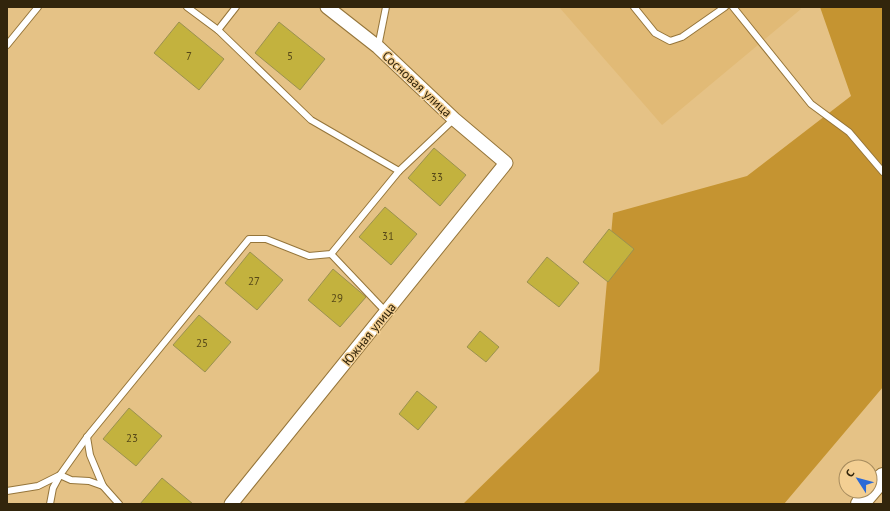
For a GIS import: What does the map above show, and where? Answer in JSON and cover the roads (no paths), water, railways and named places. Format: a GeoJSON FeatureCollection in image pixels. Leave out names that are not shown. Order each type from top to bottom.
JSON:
{"type":"FeatureCollection","features":[{"type":"Feature","properties":{"kind":"main road"},"geometry":{"type":"LineString","coordinates":[[860,504],[883,477]]}},
{"type":"Feature","properties":{"kind":"street","name":"Сосновая улица"},"geometry":{"type":"LineString","coordinates":[[327,7],[378,47],[454,119],[506,163]]}},
{"type":"Feature","properties":{"kind":"street","name":"Южная улица"},"geometry":{"type":"LineString","coordinates":[[230,504],[506,163]]}},
{"type":"Feature","properties":{"kind":"lane"},"geometry":{"type":"LineString","coordinates":[[7,45],[38,7]]}},
{"type":"Feature","properties":{"kind":"lane"},"geometry":{"type":"LineString","coordinates":[[187,7],[218,30],[311,120],[399,171]]}},
{"type":"Feature","properties":{"kind":"lane"},"geometry":{"type":"LineString","coordinates":[[218,30],[236,7]]}},
{"type":"Feature","properties":{"kind":"lane"},"geometry":{"type":"LineString","coordinates":[[378,47],[386,7]]}},
{"type":"Feature","properties":{"kind":"lane"},"geometry":{"type":"LineString","coordinates":[[634,7],[655,34],[670,41],[682,37],[725,7]]}},
{"type":"Feature","properties":{"kind":"lane"},"geometry":{"type":"LineString","coordinates":[[733,7],[810,104],[849,132],[883,172]]}},
{"type":"Feature","properties":{"kind":"lane"},"geometry":{"type":"LineString","coordinates":[[50,504],[53,488],[60,475],[87,437],[249,239],[266,239],[309,256],[331,254],[399,171],[454,119]]}},
{"type":"Feature","properties":{"kind":"lane"},"geometry":{"type":"LineString","coordinates":[[331,254],[386,312]]}},
{"type":"Feature","properties":{"kind":"lane"},"geometry":{"type":"LineString","coordinates":[[87,437],[90,455],[103,486],[118,504]]}},
{"type":"Feature","properties":{"kind":"lane"},"geometry":{"type":"LineString","coordinates":[[60,475],[71,480],[89,481],[103,486]]}},
{"type":"Feature","properties":{"kind":"lane"},"geometry":{"type":"LineString","coordinates":[[7,491],[38,486],[60,475]]}}]}
